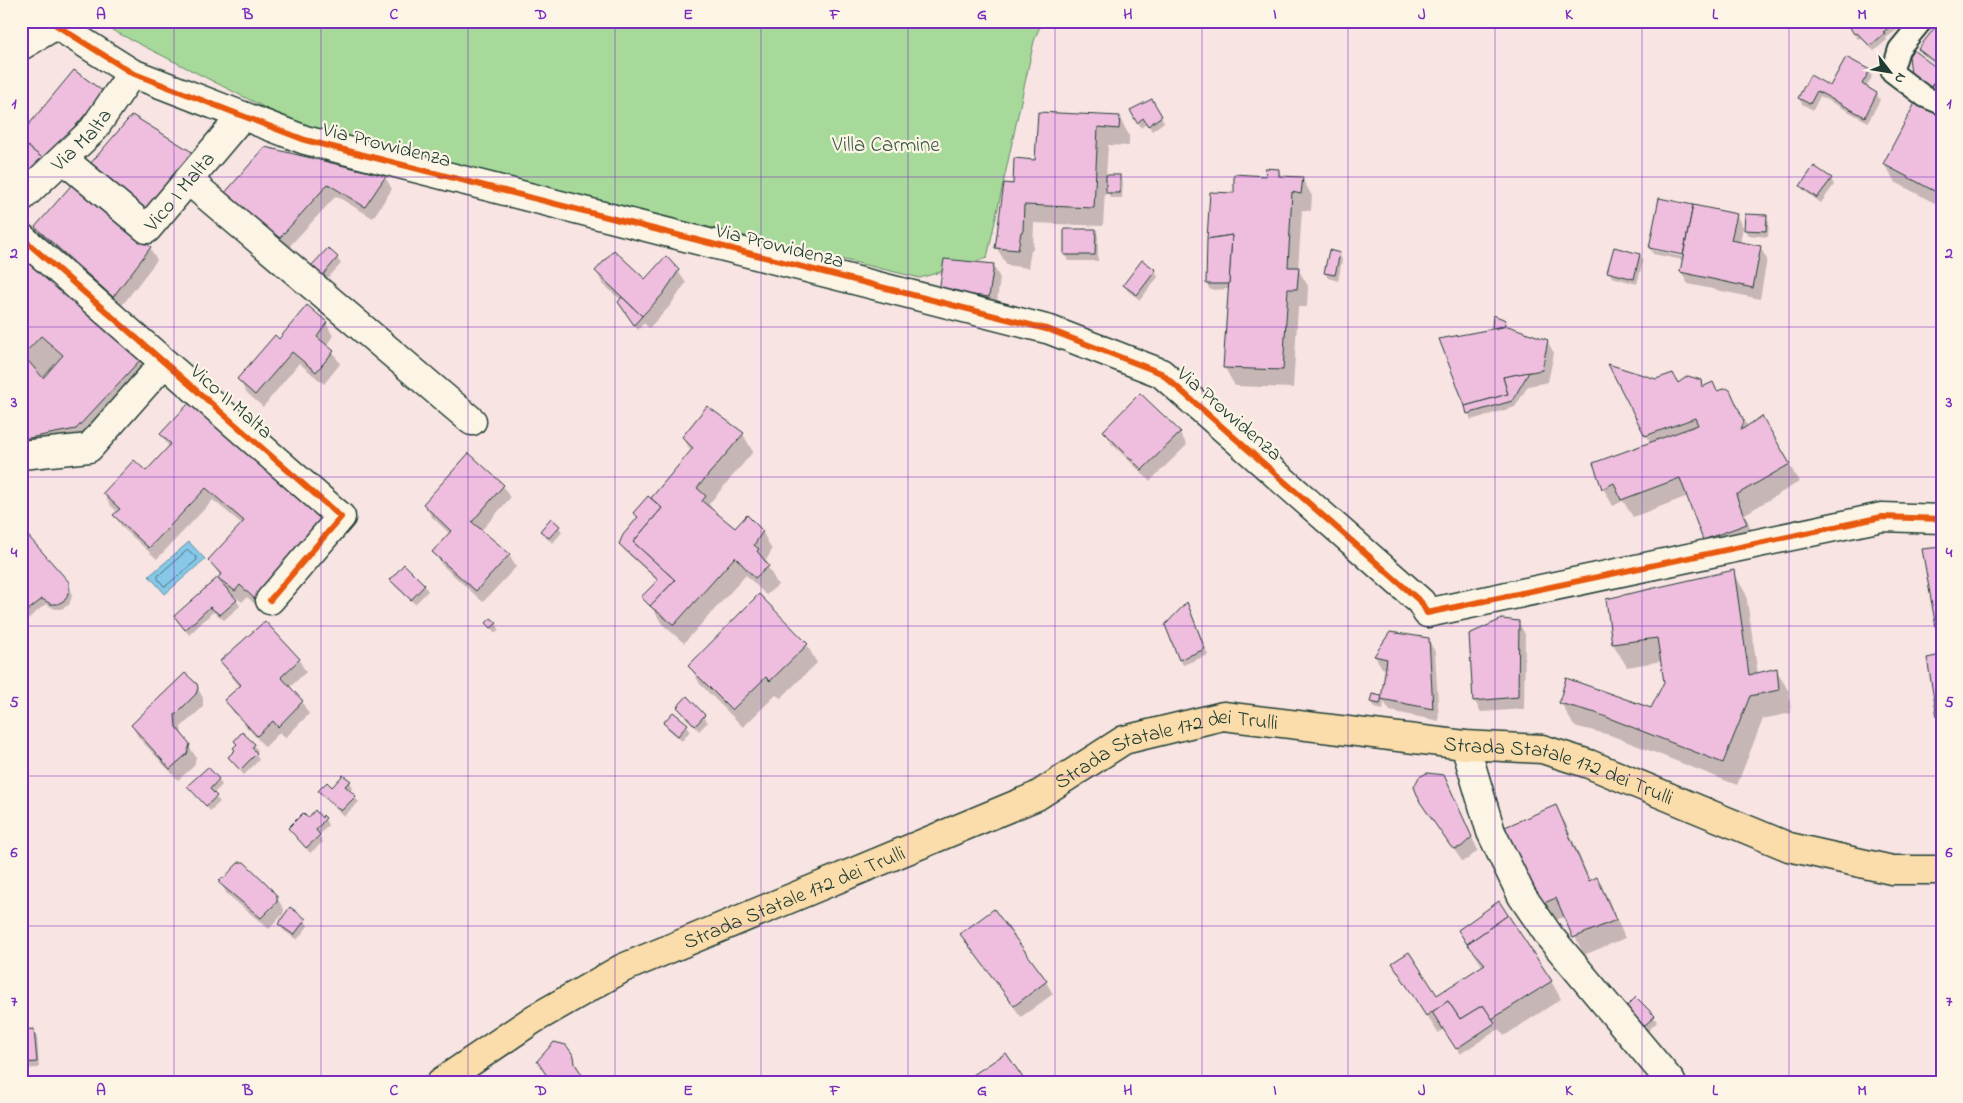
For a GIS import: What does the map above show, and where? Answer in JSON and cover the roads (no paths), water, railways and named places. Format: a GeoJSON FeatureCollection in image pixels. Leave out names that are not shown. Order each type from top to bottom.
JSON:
{"type":"FeatureCollection","features":[{"type":"Feature","properties":{"kind":"main road","name":"Strada Statale 172 dei Trulli"},"geometry":{"type":"LineString","coordinates":[[441,1082],[534,1019],[623,968],[1037,796],[1124,740],[1223,716],[1465,745],[1542,749],[1590,764],[1789,847],[1892,870],[1942,870]]}},
{"type":"Feature","properties":{"kind":"street"},"geometry":{"type":"LineString","coordinates":[[21,46],[58,23]]}},
{"type":"Feature","properties":{"kind":"street","name":"Via Provvidenza"},"geometry":{"type":"LineString","coordinates":[[58,23],[132,73],[305,140],[1050,330],[1161,373],[1421,602],[1427,613],[1882,517],[1942,518]]}},
{"type":"Feature","properties":{"kind":"street","name":"Via Malta"},"geometry":{"type":"LineString","coordinates":[[21,198],[94,130],[132,73]]}},
{"type":"Feature","properties":{"kind":"street","name":"Vico I Malta"},"geometry":{"type":"LineString","coordinates":[[63,159],[147,229],[242,116]]}},
{"type":"Feature","properties":{"kind":"street"},"geometry":{"type":"LineString","coordinates":[[188,180],[472,421]]}},
{"type":"Feature","properties":{"kind":"street","name":"Vico II Malta"},"geometry":{"type":"LineString","coordinates":[[21,237],[341,517],[270,600]]}},
{"type":"Feature","properties":{"kind":"street"},"geometry":{"type":"LineString","coordinates":[[21,456],[90,448],[164,363]]}},
{"type":"Feature","properties":{"kind":"street"},"geometry":{"type":"LineString","coordinates":[[1465,745],[1491,832],[1522,896],[1550,937],[1671,1082]]}},
{"type":"Feature","properties":{"kind":"lane"},"geometry":{"type":"LineString","coordinates":[[1922,21],[1899,49],[1892,72],[1925,97],[1942,104]]}},
{"type":"Feature","properties":{"kind":"water"},"geometry":{"type":"Polygon","coordinates":[[[189,542],[205,559],[165,594],[149,576],[189,542]]]}},
{"type":"Feature","properties":{"kind":"park label","name":"Villa Carmine"},"geometry":{"type":"Point","coordinates":[886,144]}}]}
